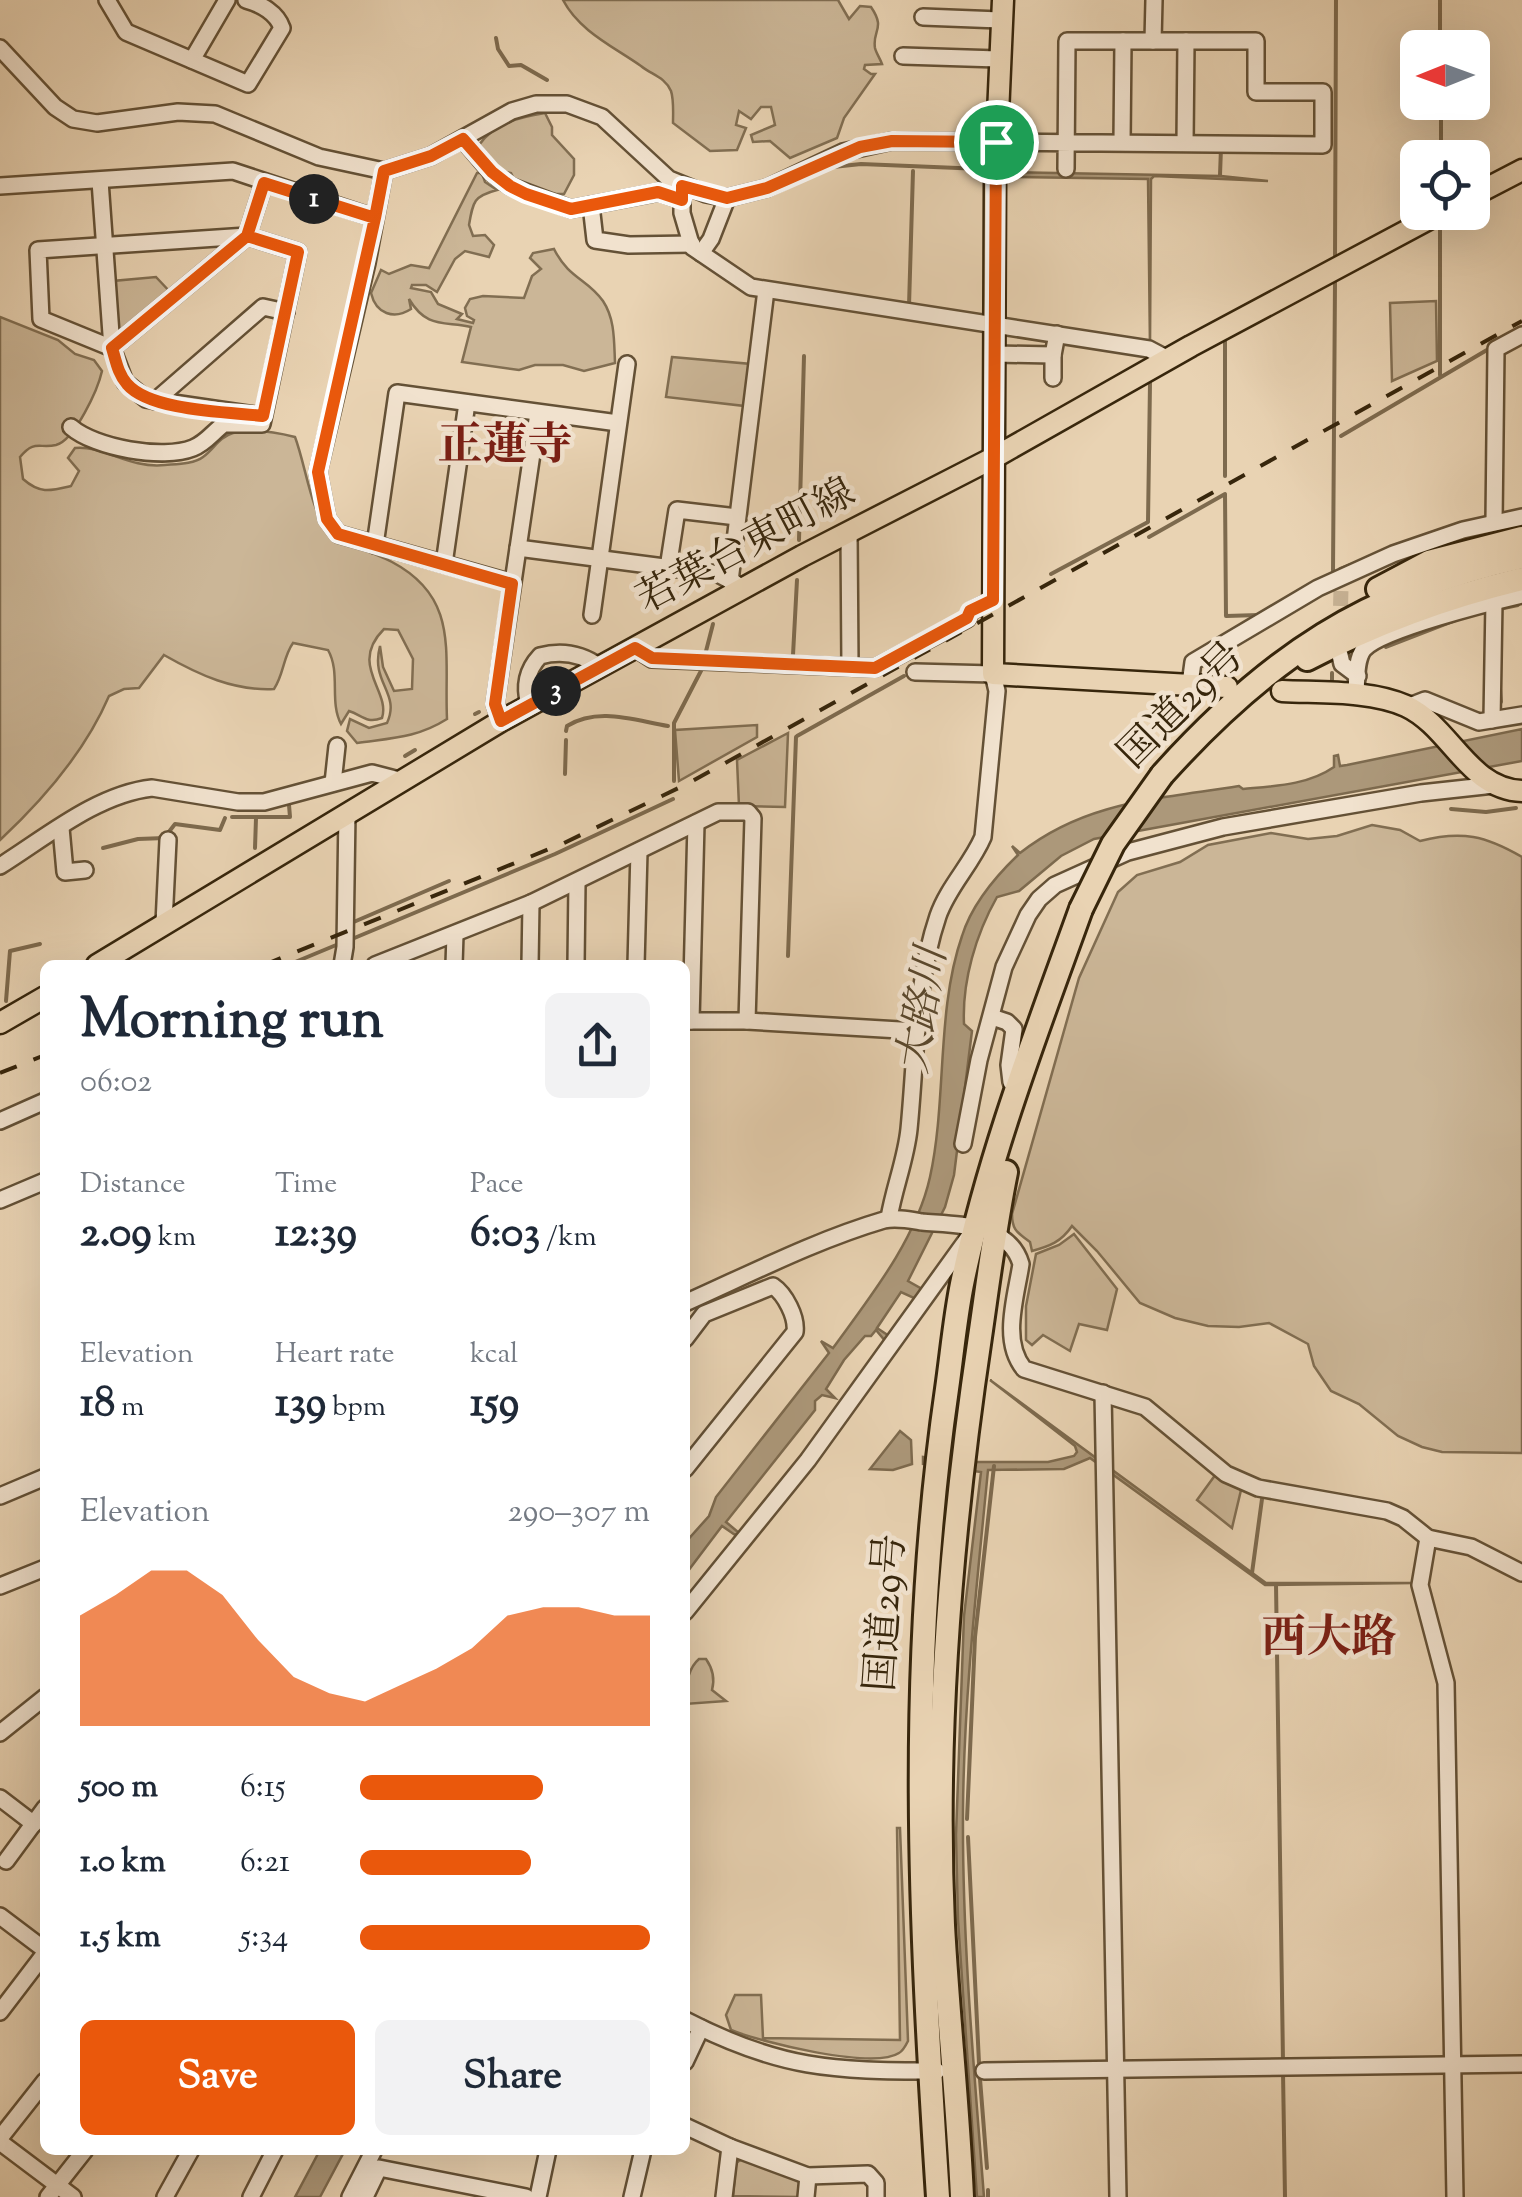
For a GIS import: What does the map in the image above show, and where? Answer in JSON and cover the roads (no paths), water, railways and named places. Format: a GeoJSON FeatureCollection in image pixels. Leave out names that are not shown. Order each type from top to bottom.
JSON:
{"type":"FeatureCollection","features":[{"type":"Feature","properties":{"kind":"highway","name":"国道29号"},"geometry":{"type":"LineString","coordinates":[[938,2197],[920,1892],[918,1758],[920,1668],[934,1496],[962,1285],[976,1229],[1081,909],[1113,844],[1162,774],[1205,728],[1263,676],[1328,630],[1520,538]]}},
{"type":"Feature","properties":{"kind":"highway"},"geometry":{"type":"LineString","coordinates":[[1263,676],[1281,673],[1358,633],[1424,606],[1522,579]]}},
{"type":"Feature","properties":{"kind":"highway","name":"国道29号"},"geometry":{"type":"LineString","coordinates":[[962,2197],[944,1926],[941,1742],[949,1595],[973,1380],[976,1229]]}},
{"type":"Feature","properties":{"kind":"main road"},"geometry":{"type":"LineString","coordinates":[[1002,10],[996,142],[993,674],[1227,687]]}},
{"type":"Feature","properties":{"kind":"main road"},"geometry":{"type":"LineString","coordinates":[[1490,187],[1522,170]]}},
{"type":"Feature","properties":{"kind":"main road","name":"若葉台東町線"},"geometry":{"type":"LineString","coordinates":[[105,960],[399,780],[635,648],[738,585],[995,457],[1409,230]]}},
{"type":"Feature","properties":{"kind":"main road"},"geometry":{"type":"LineString","coordinates":[[1282,691],[1357,686],[1407,707],[1442,734],[1486,779],[1522,792]]}},
{"type":"Feature","properties":{"kind":"main road"},"geometry":{"type":"LineString","coordinates":[[0,1022],[40,1001]]}},
{"type":"Feature","properties":{"kind":"street"},"geometry":{"type":"LineString","coordinates":[[106,0],[126,32],[248,84],[282,28],[279,18],[246,0]]}},
{"type":"Feature","properties":{"kind":"street"},"geometry":{"type":"LineString","coordinates":[[192,60],[227,0]]}},
{"type":"Feature","properties":{"kind":"street"},"geometry":{"type":"LineString","coordinates":[[1153,41],[1154,0]]}},
{"type":"Feature","properties":{"kind":"street"},"geometry":{"type":"LineString","coordinates":[[923,17],[1002,10]]}},
{"type":"Feature","properties":{"kind":"street"},"geometry":{"type":"LineString","coordinates":[[1122,142],[1123,41]]}},
{"type":"Feature","properties":{"kind":"street"},"geometry":{"type":"LineString","coordinates":[[1186,41],[1186,143]]}},
{"type":"Feature","properties":{"kind":"street"},"geometry":{"type":"LineString","coordinates":[[463,139],[492,172],[526,194],[571,209],[658,192],[727,198],[767,188],[860,147],[908,140],[996,142],[1066,141],[1323,144],[1323,92],[1256,92],[1256,42],[1068,42],[1066,141],[1066,169]]}},
{"type":"Feature","properties":{"kind":"street"},"geometry":{"type":"LineString","coordinates":[[0,48],[56,107],[73,119],[97,123],[178,112],[215,114],[319,156],[384,171],[431,156],[512,110],[536,104],[567,104],[602,117],[682,193],[682,213],[696,248]]}},
{"type":"Feature","properties":{"kind":"street"},"geometry":{"type":"LineString","coordinates":[[903,56],[998,59]]}},
{"type":"Feature","properties":{"kind":"street"},"geometry":{"type":"LineString","coordinates":[[0,186],[233,170],[375,218]]}},
{"type":"Feature","properties":{"kind":"street"},"geometry":{"type":"LineString","coordinates":[[384,171],[318,472],[327,519],[338,534],[512,584]]}},
{"type":"Feature","properties":{"kind":"street"},"geometry":{"type":"LineString","coordinates":[[100,181],[112,348],[125,382],[146,399],[263,416]]}},
{"type":"Feature","properties":{"kind":"street"},"geometry":{"type":"LineString","coordinates":[[112,348],[247,236],[264,183]]}},
{"type":"Feature","properties":{"kind":"street"},"geometry":{"type":"LineString","coordinates":[[696,248],[711,239],[727,198]]}},
{"type":"Feature","properties":{"kind":"street"},"geometry":{"type":"LineString","coordinates":[[591,205],[594,240],[696,248],[751,287],[1149,349],[1168,360]]}},
{"type":"Feature","properties":{"kind":"street"},"geometry":{"type":"LineString","coordinates":[[71,428],[82,436],[132,450],[180,452],[196,448],[224,424],[262,424],[298,252],[247,236],[38,250],[41,319],[112,348]]}},
{"type":"Feature","properties":{"kind":"street"},"geometry":{"type":"LineString","coordinates":[[518,548],[718,574],[738,585],[737,516],[766,290]]}},
{"type":"Feature","properties":{"kind":"street"},"geometry":{"type":"LineString","coordinates":[[155,400],[263,306],[286,312]]}},
{"type":"Feature","properties":{"kind":"street"},"geometry":{"type":"LineString","coordinates":[[1053,378],[1057,334]]}},
{"type":"Feature","properties":{"kind":"street"},"geometry":{"type":"LineString","coordinates":[[1494,522],[1496,349],[1522,335]]}},
{"type":"Feature","properties":{"kind":"street"},"geometry":{"type":"LineString","coordinates":[[995,354],[1053,356]]}},
{"type":"Feature","properties":{"kind":"street"},"geometry":{"type":"LineString","coordinates":[[592,614],[626,364]]}},
{"type":"Feature","properties":{"kind":"street"},"geometry":{"type":"LineString","coordinates":[[375,545],[396,393],[618,423]]}},
{"type":"Feature","properties":{"kind":"street"},"geometry":{"type":"LineString","coordinates":[[444,564],[467,403]]}},
{"type":"Feature","properties":{"kind":"street"},"geometry":{"type":"LineString","coordinates":[[501,721],[495,704],[538,413]]}},
{"type":"Feature","properties":{"kind":"street"},"geometry":{"type":"LineString","coordinates":[[668,568],[677,510],[737,516]]}},
{"type":"Feature","properties":{"kind":"street"},"geometry":{"type":"LineString","coordinates":[[1190,684],[1193,662],[1271,614],[1393,554],[1494,522],[1520,538]]}},
{"type":"Feature","properties":{"kind":"street"},"geometry":{"type":"LineString","coordinates":[[849,532],[850,667]]}},
{"type":"Feature","properties":{"kind":"street"},"geometry":{"type":"LineString","coordinates":[[1357,686],[1360,655],[1371,644],[1439,617],[1522,596]]}},
{"type":"Feature","properties":{"kind":"street"},"geometry":{"type":"LineString","coordinates":[[635,648],[652,658],[875,668],[993,600]]}},
{"type":"Feature","properties":{"kind":"street"},"geometry":{"type":"LineString","coordinates":[[1492,720],[1494,601]]}},
{"type":"Feature","properties":{"kind":"street"},"geometry":{"type":"LineString","coordinates":[[529,706],[526,681],[536,659],[544,654],[585,656],[600,667]]}},
{"type":"Feature","properties":{"kind":"street"},"geometry":{"type":"LineString","coordinates":[[1340,654],[1357,686]]}},
{"type":"Feature","properties":{"kind":"street"},"geometry":{"type":"LineString","coordinates":[[889,1218],[908,1134],[924,973],[938,916],[983,837],[997,691],[993,674],[915,672]]}},
{"type":"Feature","properties":{"kind":"street"},"geometry":{"type":"LineString","coordinates":[[1407,707],[1425,700],[1452,708],[1468,719],[1522,715]]}},
{"type":"Feature","properties":{"kind":"street"},"geometry":{"type":"LineString","coordinates":[[334,783],[337,746]]}},
{"type":"Feature","properties":{"kind":"street"},"geometry":{"type":"LineString","coordinates":[[0,866],[91,810],[139,789],[264,802],[372,773],[399,780]]}},
{"type":"Feature","properties":{"kind":"street"},"geometry":{"type":"LineString","coordinates":[[964,1144],[979,1060],[1004,967],[1028,915],[1055,885],[1128,852],[1223,827],[1421,794],[1486,779]]}},
{"type":"Feature","properties":{"kind":"street"},"geometry":{"type":"LineString","coordinates":[[343,960],[347,812]]}},
{"type":"Feature","properties":{"kind":"street"},"geometry":{"type":"LineString","coordinates":[[388,960],[531,903],[718,812],[748,812],[753,818],[747,1020]]}},
{"type":"Feature","properties":{"kind":"street"},"geometry":{"type":"LineString","coordinates":[[690,971],[696,822]]}},
{"type":"Feature","properties":{"kind":"street"},"geometry":{"type":"LineString","coordinates":[[61,828],[65,872],[86,870]]}},
{"type":"Feature","properties":{"kind":"street"},"geometry":{"type":"LineString","coordinates":[[164,923],[168,840]]}},
{"type":"Feature","properties":{"kind":"street"},"geometry":{"type":"LineString","coordinates":[[636,960],[638,851]]}},
{"type":"Feature","properties":{"kind":"street"},"geometry":{"type":"LineString","coordinates":[[576,960],[577,882]]}},
{"type":"Feature","properties":{"kind":"street"},"geometry":{"type":"LineString","coordinates":[[530,960],[531,903]]}},
{"type":"Feature","properties":{"kind":"street"},"geometry":{"type":"LineString","coordinates":[[454,960],[455,934]]}},
{"type":"Feature","properties":{"kind":"street"},"geometry":{"type":"LineString","coordinates":[[992,1017],[1007,1022],[1014,1030],[1008,1064],[1011,1082]]}},
{"type":"Feature","properties":{"kind":"street"},"geometry":{"type":"LineString","coordinates":[[690,1021],[747,1020],[917,1031]]}},
{"type":"Feature","properties":{"kind":"street"},"geometry":{"type":"LineString","coordinates":[[0,1121],[40,1103]]}},
{"type":"Feature","properties":{"kind":"street"},"geometry":{"type":"LineString","coordinates":[[0,1200],[40,1183]]}},
{"type":"Feature","properties":{"kind":"street"},"geometry":{"type":"LineString","coordinates":[[690,1301],[889,1218],[976,1229],[1012,1246],[1021,1264],[1012,1344],[1024,1369],[1145,1407],[1226,1474],[1258,1488],[1387,1510],[1428,1538],[1471,1546],[1522,1573]]}},
{"type":"Feature","properties":{"kind":"street"},"geometry":{"type":"LineString","coordinates":[[690,1606],[808,1460],[976,1229]]}},
{"type":"Feature","properties":{"kind":"street"},"geometry":{"type":"LineString","coordinates":[[690,1333],[704,1314],[773,1286],[780,1290],[796,1323],[795,1332],[690,1463]]}},
{"type":"Feature","properties":{"kind":"street"},"geometry":{"type":"LineString","coordinates":[[1103,1393],[1118,2197]]}},
{"type":"Feature","properties":{"kind":"street"},"geometry":{"type":"LineString","coordinates":[[0,1496],[40,1479]]}},
{"type":"Feature","properties":{"kind":"street"},"geometry":{"type":"LineString","coordinates":[[1428,1538],[1420,1585],[1446,1684],[1455,2197]]}},
{"type":"Feature","properties":{"kind":"street"},"geometry":{"type":"LineString","coordinates":[[0,1586],[40,1570]]}},
{"type":"Feature","properties":{"kind":"street"},"geometry":{"type":"LineString","coordinates":[[0,1733],[40,1701]]}},
{"type":"Feature","properties":{"kind":"street"},"geometry":{"type":"LineString","coordinates":[[0,1798],[34,1824]]}},
{"type":"Feature","properties":{"kind":"street"},"geometry":{"type":"LineString","coordinates":[[6,1861],[40,1815]]}},
{"type":"Feature","properties":{"kind":"street"},"geometry":{"type":"LineString","coordinates":[[0,1916],[40,1947]]}},
{"type":"Feature","properties":{"kind":"street"},"geometry":{"type":"LineString","coordinates":[[0,2012],[40,1958]]}},
{"type":"Feature","properties":{"kind":"street"},"geometry":{"type":"LineString","coordinates":[[690,2022],[758,2053],[806,2066],[848,2071],[956,2072]]}},
{"type":"Feature","properties":{"kind":"street"},"geometry":{"type":"LineString","coordinates":[[690,2051],[701,2028]]}},
{"type":"Feature","properties":{"kind":"street"},"geometry":{"type":"LineString","coordinates":[[984,2071],[1522,2064]]}},
{"type":"Feature","properties":{"kind":"street"},"geometry":{"type":"LineString","coordinates":[[40,2087],[0,2140],[52,2192],[73,2197]]}},
{"type":"Feature","properties":{"kind":"street"},"geometry":{"type":"LineString","coordinates":[[690,2128],[730,2148],[808,2176],[868,2174],[876,2183],[876,2197]]}},
{"type":"Feature","properties":{"kind":"street"},"geometry":{"type":"LineString","coordinates":[[724,2197],[730,2148]]}},
{"type":"Feature","properties":{"kind":"street"},"geometry":{"type":"LineString","coordinates":[[52,2192],[81,2155]]}},
{"type":"Feature","properties":{"kind":"street"},"geometry":{"type":"LineString","coordinates":[[165,2197],[188,2155]]}},
{"type":"Feature","properties":{"kind":"street"},"geometry":{"type":"LineString","coordinates":[[251,2197],[272,2155]]}},
{"type":"Feature","properties":{"kind":"street"},"geometry":{"type":"LineString","coordinates":[[350,2197],[371,2155]]}},
{"type":"Feature","properties":{"kind":"street"},"geometry":{"type":"LineString","coordinates":[[538,2197],[547,2155]]}},
{"type":"Feature","properties":{"kind":"street"},"geometry":{"type":"LineString","coordinates":[[632,2197],[642,2155]]}},
{"type":"Feature","properties":{"kind":"street"},"geometry":{"type":"LineString","coordinates":[[365,2197],[379,2168],[452,2191],[526,2197]]}},
{"type":"Feature","properties":{"kind":"street"},"geometry":{"type":"LineString","coordinates":[[806,2197],[808,2176]]}},
{"type":"Feature","properties":{"kind":"waterway"},"geometry":{"type":"LineString","coordinates":[[1335,260],[1336,0]]}},
{"type":"Feature","properties":{"kind":"waterway"},"geometry":{"type":"LineString","coordinates":[[1440,0],[1440,30]]}},
{"type":"Feature","properties":{"kind":"waterway"},"geometry":{"type":"LineString","coordinates":[[496,38],[509,66],[521,65],[547,80]]}},
{"type":"Feature","properties":{"kind":"waterway"},"geometry":{"type":"LineString","coordinates":[[1441,120],[1441,140]]}},
{"type":"Feature","properties":{"kind":"waterway"},"geometry":{"type":"LineString","coordinates":[[1220,175],[1221,148]]}},
{"type":"Feature","properties":{"kind":"waterway"},"geometry":{"type":"LineString","coordinates":[[833,167],[861,164],[982,169]]}},
{"type":"Feature","properties":{"kind":"waterway"},"geometry":{"type":"LineString","coordinates":[[909,306],[913,171]]}},
{"type":"Feature","properties":{"kind":"waterway"},"geometry":{"type":"LineString","coordinates":[[1440,230],[1440,375]]}},
{"type":"Feature","properties":{"kind":"waterway"},"geometry":{"type":"LineString","coordinates":[[1333,573],[1335,281]]}},
{"type":"Feature","properties":{"kind":"waterway"},"geometry":{"type":"LineString","coordinates":[[1225,339],[1225,476]]}},
{"type":"Feature","properties":{"kind":"waterway"},"geometry":{"type":"LineString","coordinates":[[1341,436],[1492,347]]}},
{"type":"Feature","properties":{"kind":"waterway"},"geometry":{"type":"LineString","coordinates":[[799,540],[804,356]]}},
{"type":"Feature","properties":{"kind":"waterway"},"geometry":{"type":"LineString","coordinates":[[1051,574],[1148,522],[1150,383]]}},
{"type":"Feature","properties":{"kind":"waterway"},"geometry":{"type":"LineString","coordinates":[[1149,537],[1225,494],[1226,616],[1259,615]]}},
{"type":"Feature","properties":{"kind":"waterway"},"geometry":{"type":"LineString","coordinates":[[1340,569],[1440,530]]}},
{"type":"Feature","properties":{"kind":"waterway"},"geometry":{"type":"LineString","coordinates":[[793,655],[797,580]]}},
{"type":"Feature","properties":{"kind":"waterway"},"geometry":{"type":"LineString","coordinates":[[1499,609],[1518,605]]}},
{"type":"Feature","properties":{"kind":"waterway"},"geometry":{"type":"LineString","coordinates":[[1386,647],[1461,618]]}},
{"type":"Feature","properties":{"kind":"waterway"},"geometry":{"type":"LineString","coordinates":[[705,655],[713,624]]}},
{"type":"Feature","properties":{"kind":"waterway"},"geometry":{"type":"LineString","coordinates":[[674,781],[674,723],[704,665]]}},
{"type":"Feature","properties":{"kind":"waterway"},"geometry":{"type":"LineString","coordinates":[[1332,673],[1332,682]]}},
{"type":"Feature","properties":{"kind":"waterway"},"geometry":{"type":"LineString","coordinates":[[797,736],[904,676]]}},
{"type":"Feature","properties":{"kind":"waterway"},"geometry":{"type":"LineString","coordinates":[[1500,689],[1501,702]]}},
{"type":"Feature","properties":{"kind":"waterway"},"geometry":{"type":"LineString","coordinates":[[475,714],[479,712]]}},
{"type":"Feature","properties":{"kind":"waterway"},"geometry":{"type":"LineString","coordinates":[[566,731],[567,726],[579,720],[603,716],[668,726]]}},
{"type":"Feature","properties":{"kind":"waterway"},"geometry":{"type":"LineString","coordinates":[[788,956],[796,737]]}},
{"type":"Feature","properties":{"kind":"waterway"},"geometry":{"type":"LineString","coordinates":[[565,774],[566,740]]}},
{"type":"Feature","properties":{"kind":"waterway"},"geometry":{"type":"LineString","coordinates":[[405,756],[415,750]]}},
{"type":"Feature","properties":{"kind":"waterway"},"geometry":{"type":"LineString","coordinates":[[352,939],[555,854],[673,799]]}},
{"type":"Feature","properties":{"kind":"waterway"},"geometry":{"type":"LineString","coordinates":[[232,817],[290,817],[289,805]]}},
{"type":"Feature","properties":{"kind":"waterway"},"geometry":{"type":"LineString","coordinates":[[1451,809],[1486,812],[1516,808]]}},
{"type":"Feature","properties":{"kind":"waterway"},"geometry":{"type":"LineString","coordinates":[[168,833],[175,824],[220,830],[225,818]]}},
{"type":"Feature","properties":{"kind":"waterway"},"geometry":{"type":"LineString","coordinates":[[255,848],[256,818]]}},
{"type":"Feature","properties":{"kind":"waterway"},"geometry":{"type":"LineString","coordinates":[[103,848],[138,839],[165,838]]}},
{"type":"Feature","properties":{"kind":"waterway"},"geometry":{"type":"LineString","coordinates":[[349,924],[449,881]]}},
{"type":"Feature","properties":{"kind":"waterway"},"geometry":{"type":"LineString","coordinates":[[300,960],[341,943]]}},
{"type":"Feature","properties":{"kind":"waterway"},"geometry":{"type":"LineString","coordinates":[[6,1001],[10,951],[40,944]]}},
{"type":"Feature","properties":{"kind":"waterway"},"geometry":{"type":"LineString","coordinates":[[967,1819],[975,1637],[994,1466]]}},
{"type":"Feature","properties":{"kind":"waterway"},"geometry":{"type":"LineString","coordinates":[[1252,1573],[1262,1499]]}},
{"type":"Feature","properties":{"kind":"waterway"},"geometry":{"type":"LineString","coordinates":[[1276,1584],[1283,2062]]}},
{"type":"Feature","properties":{"kind":"waterway"},"geometry":{"type":"LineString","coordinates":[[968,1837],[979,2063]]}},
{"type":"Feature","properties":{"kind":"waterway"},"geometry":{"type":"LineString","coordinates":[[1283,2072],[1285,2197]]}},
{"type":"Feature","properties":{"kind":"waterway"},"geometry":{"type":"LineString","coordinates":[[980,2079],[987,2168]]}},
{"type":"Feature","properties":{"kind":"waterway"},"geometry":{"type":"LineString","coordinates":[[988,2190],[988,2197]]}},
{"type":"Feature","properties":{"kind":"tunnel"},"geometry":{"type":"LineString","coordinates":[[1340,629],[1341,588]]}},
{"type":"Feature","properties":{"kind":"railway"},"geometry":{"type":"LineString","coordinates":[[276,960],[564,843],[689,783],[1522,321]]}},
{"type":"Feature","properties":{"kind":"railway"},"geometry":{"type":"LineString","coordinates":[[0,1073],[40,1057]]}},
{"type":"Feature","properties":{"kind":"district","name":"正蓮寺"},"geometry":{"type":"Point","coordinates":[505,448]}},
{"type":"Feature","properties":{"kind":"district","name":"西大路"},"geometry":{"type":"Point","coordinates":[1329,1640]}},
{"type":"Feature","properties":{"kind":"water label","name":"大路川"},"geometry":{"type":"Point","coordinates":[925,1011]}}]}
